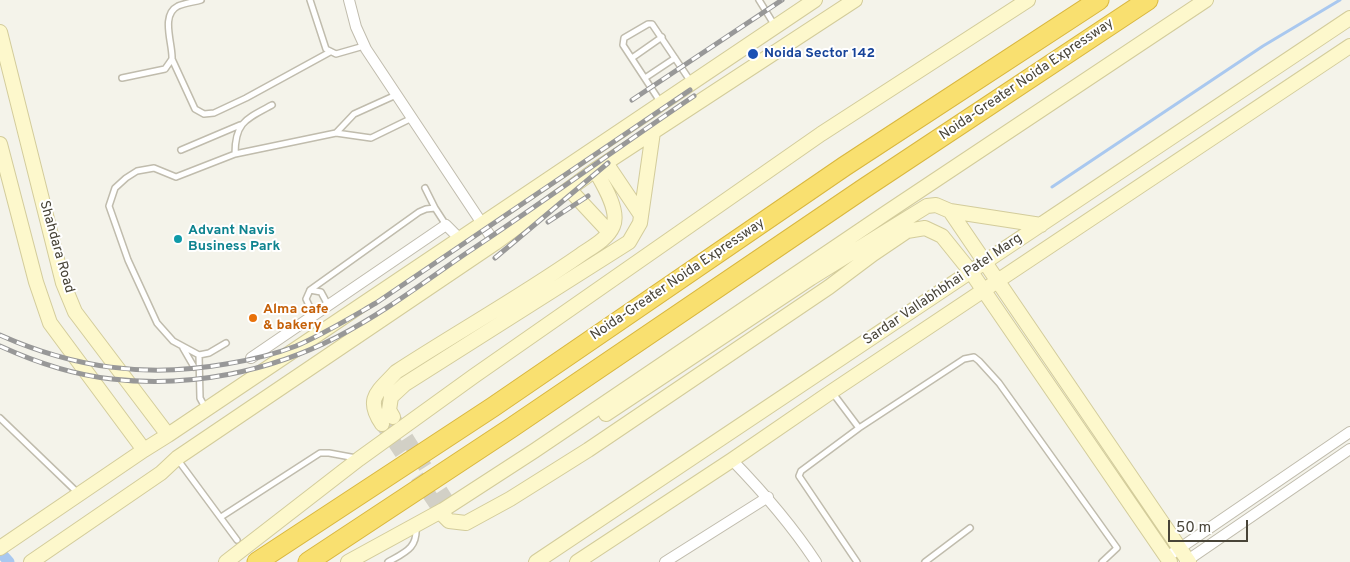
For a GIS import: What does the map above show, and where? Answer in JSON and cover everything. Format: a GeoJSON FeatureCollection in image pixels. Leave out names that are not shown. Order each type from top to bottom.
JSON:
{"type":"FeatureCollection","features":[{"type":"Feature","properties":{"kind":"highway","name":"Noida-Greater Noida Expressway"},"geometry":{"type":"LineString","coordinates":[[257,562],[493,407],[845,166],[1099,0]]}},
{"type":"Feature","properties":{"kind":"highway","name":"Noida-Greater Noida Expressway"},"geometry":{"type":"LineString","coordinates":[[308,562],[511,428],[863,189],[1148,0]]}},
{"type":"Feature","properties":{"kind":"street"},"geometry":{"type":"LineString","coordinates":[[349,0],[356,27],[364,46],[495,243]]}},
{"type":"Feature","properties":{"kind":"street"},"geometry":{"type":"LineString","coordinates":[[0,548],[815,0]]}},
{"type":"Feature","properties":{"kind":"street"},"geometry":{"type":"LineString","coordinates":[[31,562],[161,473],[177,458],[495,243],[601,167],[855,0]]}},
{"type":"Feature","properties":{"kind":"street"},"geometry":{"type":"LineString","coordinates":[[226,562],[359,459],[482,371],[821,134],[1028,0]]}},
{"type":"Feature","properties":{"kind":"street"},"geometry":{"type":"LineString","coordinates":[[348,562],[443,510],[534,451],[1206,0]]}},
{"type":"Feature","properties":{"kind":"street","name":"Sardar Vallabhbhai Patel Marg"},"geometry":{"type":"LineString","coordinates":[[536,562],[1350,18]]}},
{"type":"Feature","properties":{"kind":"street","name":"Shahdara Road"},"geometry":{"type":"LineString","coordinates":[[0,32],[63,282],[75,312],[168,435]]}},
{"type":"Feature","properties":{"kind":"street","name":"Sardar Vallabhbhai Patel Marg"},"geometry":{"type":"LineString","coordinates":[[577,562],[1350,46]]}},
{"type":"Feature","properties":{"kind":"street"},"geometry":{"type":"LineString","coordinates":[[601,167],[614,216],[614,226],[606,236],[558,270],[396,372],[376,394],[373,402],[374,413],[387,421],[391,398],[405,384],[629,242],[640,223],[653,132]]}},
{"type":"Feature","properties":{"kind":"street","name":"Shahdara Road"},"geometry":{"type":"LineString","coordinates":[[0,144],[36,282],[50,323],[144,450]]}},
{"type":"Feature","properties":{"kind":"street"},"geometry":{"type":"LineString","coordinates":[[601,167],[641,215]]}},
{"type":"Feature","properties":{"kind":"street"},"geometry":{"type":"LineString","coordinates":[[569,189],[609,232]]}},
{"type":"Feature","properties":{"kind":"street"},"geometry":{"type":"LineString","coordinates":[[1041,225],[927,206],[812,278],[460,510],[448,512],[449,521],[466,523],[510,499],[588,450],[829,287],[907,231],[925,228],[942,236],[971,272],[1169,560],[1185,558],[1350,450]]}},
{"type":"Feature","properties":{"kind":"street"},"geometry":{"type":"LineString","coordinates":[[950,211],[1185,558]]}},
{"type":"Feature","properties":{"kind":"street"},"geometry":{"type":"LineString","coordinates":[[251,358],[446,225],[459,238]]}},
{"type":"Feature","properties":{"kind":"street"},"geometry":{"type":"LineString","coordinates":[[1185,558],[1313,457],[1350,432]]}},
{"type":"Feature","properties":{"kind":"street"},"geometry":{"type":"LineString","coordinates":[[1313,457],[1323,468]]}},
{"type":"Feature","properties":{"kind":"street"},"geometry":{"type":"LineString","coordinates":[[732,460],[768,497],[793,528],[816,562]]}},
{"type":"Feature","properties":{"kind":"street"},"geometry":{"type":"LineString","coordinates":[[665,562],[768,497]]}},
{"type":"Feature","properties":{"kind":"lane"},"geometry":{"type":"LineString","coordinates":[[201,0],[178,6],[171,14],[169,38],[172,59],[195,108],[204,114],[214,113],[238,102],[330,52]]}},
{"type":"Feature","properties":{"kind":"lane"},"geometry":{"type":"LineString","coordinates":[[310,0],[326,49],[336,54],[364,46]]}},
{"type":"Feature","properties":{"kind":"lane"},"geometry":{"type":"LineString","coordinates":[[759,0],[775,26]]}},
{"type":"Feature","properties":{"kind":"lane"},"geometry":{"type":"LineString","coordinates":[[661,104],[623,45],[624,38],[650,23],[654,25],[692,83]]}},
{"type":"Feature","properties":{"kind":"lane"},"geometry":{"type":"LineString","coordinates":[[632,58],[662,37]]}},
{"type":"Feature","properties":{"kind":"lane"},"geometry":{"type":"LineString","coordinates":[[644,78],[675,58]]}},
{"type":"Feature","properties":{"kind":"lane"},"geometry":{"type":"LineString","coordinates":[[122,78],[165,69],[172,59]]}},
{"type":"Feature","properties":{"kind":"lane"},"geometry":{"type":"LineString","coordinates":[[336,133],[354,114],[396,94]]}},
{"type":"Feature","properties":{"kind":"lane"},"geometry":{"type":"LineString","coordinates":[[181,150],[240,125],[251,116],[272,105]]}},
{"type":"Feature","properties":{"kind":"lane"},"geometry":{"type":"LineString","coordinates":[[226,343],[209,353],[199,355],[172,341],[157,323],[128,260],[109,206],[115,188],[137,171],[154,168],[176,177],[235,154],[336,133],[371,138],[412,118]]}},
{"type":"Feature","properties":{"kind":"lane"},"geometry":{"type":"LineString","coordinates":[[235,154],[235,139],[240,125]]}},
{"type":"Feature","properties":{"kind":"lane"},"geometry":{"type":"LineString","coordinates":[[425,188],[446,225]]}},
{"type":"Feature","properties":{"kind":"lane"},"geometry":{"type":"LineString","coordinates":[[314,316],[306,298],[310,290],[419,212],[435,208]]}},
{"type":"Feature","properties":{"kind":"lane"},"geometry":{"type":"LineString","coordinates":[[310,290],[321,292],[328,306]]}},
{"type":"Feature","properties":{"kind":"lane"},"geometry":{"type":"LineString","coordinates":[[183,348],[194,367]]}},
{"type":"Feature","properties":{"kind":"lane"},"geometry":{"type":"LineString","coordinates":[[199,355],[200,398],[206,409]]}},
{"type":"Feature","properties":{"kind":"lane"},"geometry":{"type":"LineString","coordinates":[[857,562],[799,476],[801,471],[859,428],[964,359],[974,358],[979,360],[998,383],[1090,509],[1116,548],[1102,562]]}},
{"type":"Feature","properties":{"kind":"lane"},"geometry":{"type":"LineString","coordinates":[[831,392],[859,428]]}},
{"type":"Feature","properties":{"kind":"lane"},"geometry":{"type":"LineString","coordinates":[[0,418],[76,497]]}},
{"type":"Feature","properties":{"kind":"lane"},"geometry":{"type":"LineString","coordinates":[[221,517],[320,453],[329,452],[359,459]]}},
{"type":"Feature","properties":{"kind":"lane"},"geometry":{"type":"LineString","coordinates":[[177,458],[237,540]]}},
{"type":"Feature","properties":{"kind":"lane"},"geometry":{"type":"LineString","coordinates":[[388,562],[408,550],[415,543],[417,536],[416,525]]}},
{"type":"Feature","properties":{"kind":"lane"},"geometry":{"type":"LineString","coordinates":[[925,562],[970,528]]}},
{"type":"Feature","properties":{"kind":"waterway"},"geometry":{"type":"LineString","coordinates":[[1052,187],[1263,46],[1340,0]]}},
{"type":"Feature","properties":{"kind":"waterway"},"geometry":{"type":"LineString","coordinates":[[0,552],[9,562]]}},
{"type":"Feature","properties":{"kind":"tunnel"},"geometry":{"type":"LineString","coordinates":[[395,420],[453,510]]}},
{"type":"Feature","properties":{"kind":"tunnel"},"geometry":{"type":"LineString","coordinates":[[382,424],[443,515]]}},
{"type":"Feature","properties":{"kind":"railway"},"geometry":{"type":"LineString","coordinates":[[632,100],[782,0]]}},
{"type":"Feature","properties":{"kind":"railway"},"geometry":{"type":"LineString","coordinates":[[0,335],[55,355],[83,362],[139,370],[167,370],[226,364],[270,355],[287,349],[327,331],[376,303],[690,90]]}},
{"type":"Feature","properties":{"kind":"railway"},"geometry":{"type":"LineString","coordinates":[[0,346],[69,371],[112,379],[141,381],[199,379],[256,368],[284,360],[337,337],[386,308],[694,96]]}},
{"type":"Feature","properties":{"kind":"railway"},"geometry":{"type":"LineString","coordinates":[[495,258],[608,163]]}},
{"type":"Feature","properties":{"kind":"railway"},"geometry":{"type":"LineString","coordinates":[[548,222],[588,196]]}},
{"type":"Feature","properties":{"kind":"place","name":"Noida Sector 142"},"geometry":{"type":"Point","coordinates":[753,54]}},
{"type":"Feature","properties":{"kind":"place","name":"Advant Navis Business Park"},"geometry":{"type":"Point","coordinates":[178,239]}},
{"type":"Feature","properties":{"kind":"place","name":"Alma cafe & bakery"},"geometry":{"type":"Point","coordinates":[253,318]}}]}
